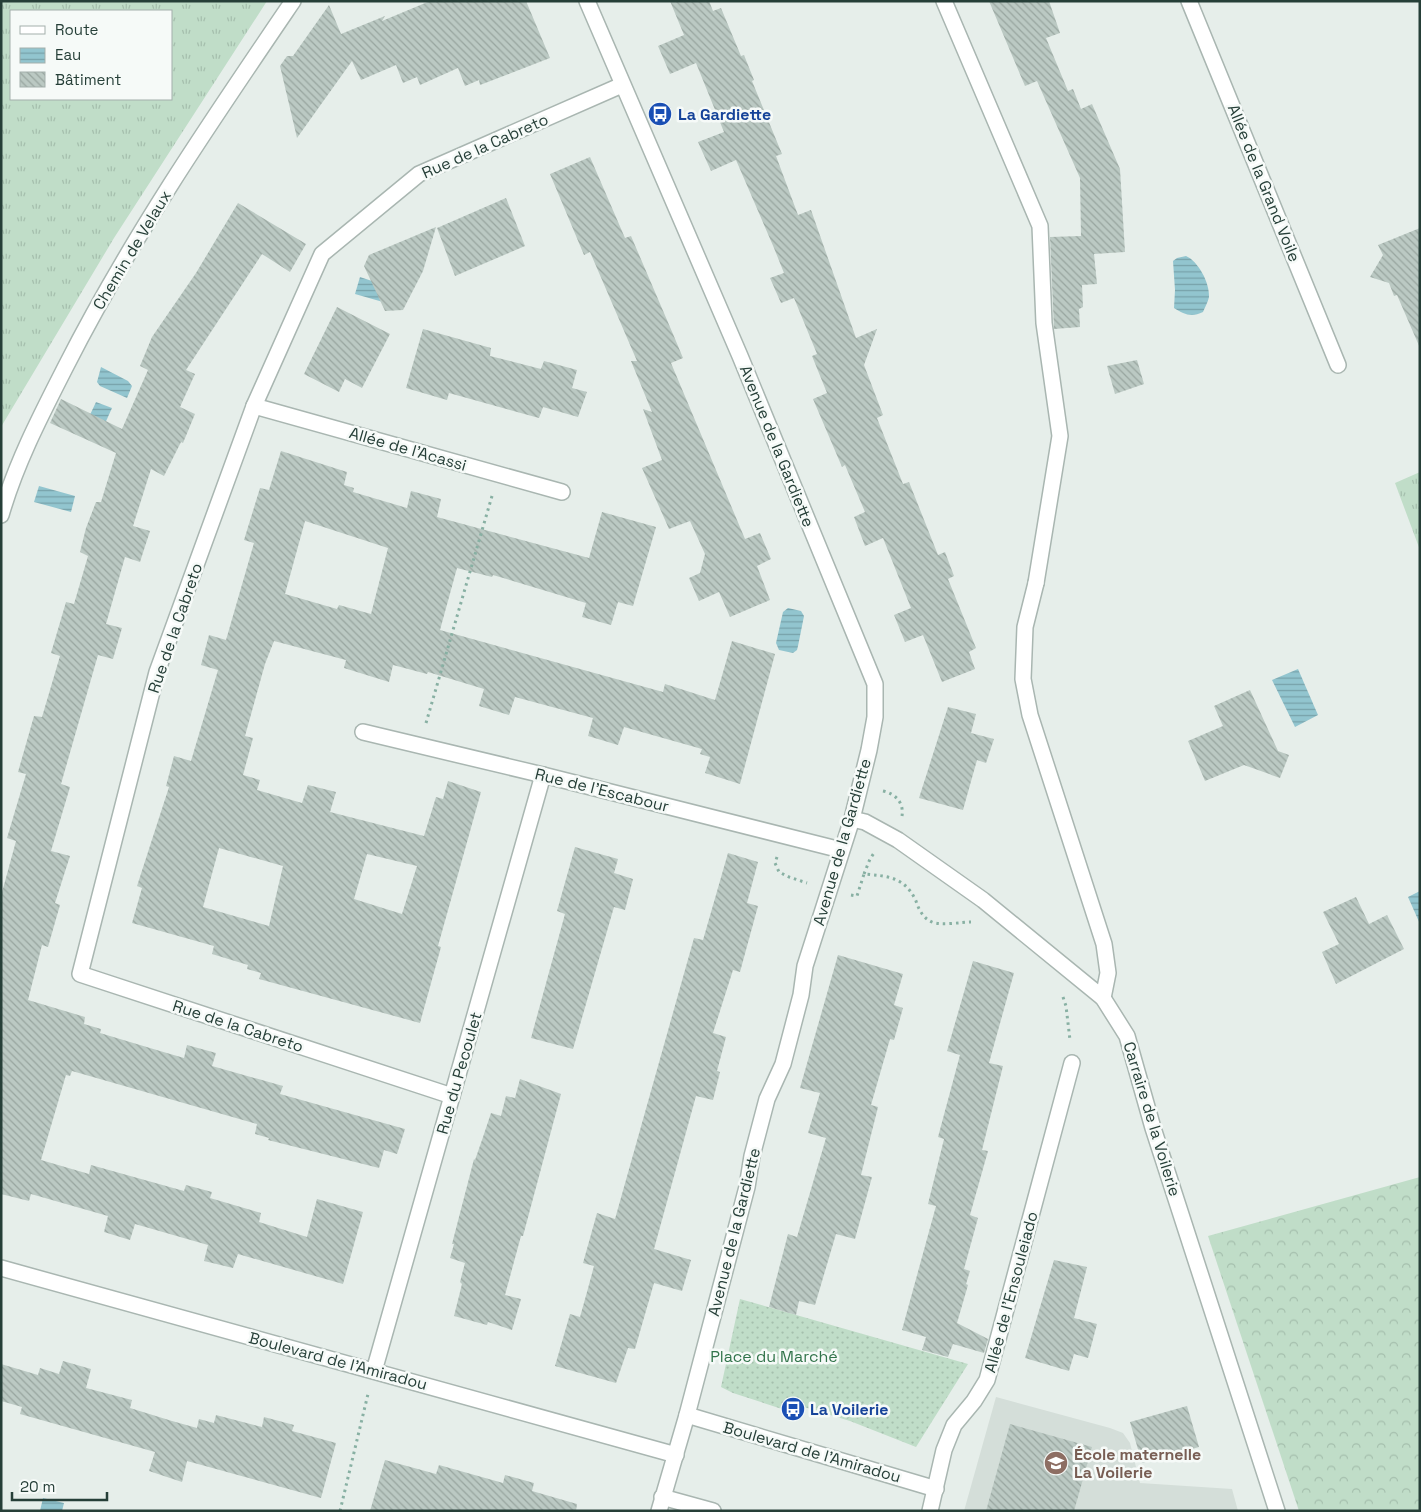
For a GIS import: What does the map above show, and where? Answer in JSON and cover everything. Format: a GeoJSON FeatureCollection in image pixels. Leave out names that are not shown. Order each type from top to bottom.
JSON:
{"type":"FeatureCollection","features":[{"type":"Feature","properties":{"kind":"street","name":"Chemin de Velaux"},"geometry":{"type":"LineString","coordinates":[[1,515],[10,486],[34,428],[88,324],[188,156],[293,1]]}},
{"type":"Feature","properties":{"kind":"street","name":"Avenue de la Gardiette"},"geometry":{"type":"LineString","coordinates":[[587,1],[622,86],[740,356],[875,684],[875,717],[852,819],[805,966],[801,995],[783,1064],[767,1099],[752,1156],[747,1187],[687,1415],[661,1504]]}},
{"type":"Feature","properties":{"kind":"street"},"geometry":{"type":"LineString","coordinates":[[944,1],[1040,226],[1044,323],[1060,436],[1036,583],[1024,627],[1023,680],[1030,715],[1104,944],[1108,973],[1103,998]]}},
{"type":"Feature","properties":{"kind":"street","name":"Allée de la Grand Voile"},"geometry":{"type":"LineString","coordinates":[[1189,1],[1338,365]]}},
{"type":"Feature","properties":{"kind":"street","name":"Rue de la Cabreto"},"geometry":{"type":"LineString","coordinates":[[452,1096],[80,974],[157,672],[254,406],[322,254],[419,174],[622,86]]}},
{"type":"Feature","properties":{"kind":"street","name":"Allée de l'Acassi"},"geometry":{"type":"LineString","coordinates":[[254,406],[562,492]]}},
{"type":"Feature","properties":{"kind":"street","name":"Rue de l'Escabour"},"geometry":{"type":"LineString","coordinates":[[363,732],[841,850]]}},
{"type":"Feature","properties":{"kind":"street","name":"Rue du Pecoulet"},"geometry":{"type":"LineString","coordinates":[[374,1371],[543,775]]}},
{"type":"Feature","properties":{"kind":"street","name":"Carraire de la Voilerie"},"geometry":{"type":"LineString","coordinates":[[852,819],[865,822],[889,835],[983,900],[1103,998],[1127,1036],[1152,1128],[1277,1511]]}},
{"type":"Feature","properties":{"kind":"street","name":"Allée de l'Ensouleiado"},"geometry":{"type":"LineString","coordinates":[[930,1511],[944,1450],[954,1426],[987,1380],[1072,1063]]}},
{"type":"Feature","properties":{"kind":"street","name":"Boulevard de l'Amiradou"},"geometry":{"type":"LineString","coordinates":[[1,1268],[676,1454]]}},
{"type":"Feature","properties":{"kind":"street","name":"Boulevard de l'Amiradou"},"geometry":{"type":"LineString","coordinates":[[687,1415],[936,1489]]}},
{"type":"Feature","properties":{"kind":"street"},"geometry":{"type":"LineString","coordinates":[[661,1504],[712,1511]]}},
{"type":"Feature","properties":{"kind":"path"},"geometry":{"type":"LineString","coordinates":[[419,745],[498,474]]}},
{"type":"Feature","properties":{"kind":"path"},"geometry":{"type":"LineString","coordinates":[[782,835],[775,863],[779,872],[789,877],[857,896],[870,859],[901,821],[903,808],[899,800],[888,792],[860,785]]}},
{"type":"Feature","properties":{"kind":"path"},"geometry":{"type":"LineString","coordinates":[[864,874],[886,876],[904,883],[913,894],[921,914],[933,923],[976,921]]}},
{"type":"Feature","properties":{"kind":"path"},"geometry":{"type":"LineString","coordinates":[[1062,997],[1066,1006],[1072,1063]]}},
{"type":"Feature","properties":{"kind":"path"},"geometry":{"type":"LineString","coordinates":[[340,1511],[374,1371]]}},
{"type":"Feature","properties":{"kind":"shaded area","name":"École maternelle La Voilerie"},"geometry":{"type":"Polygon","coordinates":[[[996,1397],[1123,1433],[1130,1443],[1140,1483],[1232,1489],[1238,1511],[964,1511],[996,1397]]]}},
{"type":"Feature","properties":{"kind":"green space"},"geometry":{"type":"Polygon","coordinates":[[[1,1],[267,1],[114,238],[1,427],[1,1]]]}},
{"type":"Feature","properties":{"kind":"green space"},"geometry":{"type":"Polygon","coordinates":[[[1420,472],[1420,550],[1395,483],[1420,472]]]}},
{"type":"Feature","properties":{"kind":"green space"},"geometry":{"type":"Polygon","coordinates":[[[1420,1177],[1420,1511],[1299,1511],[1208,1236],[1420,1177]]]}},
{"type":"Feature","properties":{"kind":"green space","name":"Place du Marché"},"geometry":{"type":"Polygon","coordinates":[[[740,1299],[968,1364],[916,1447],[850,1421],[784,1401],[782,1409],[733,1393],[721,1387],[740,1299]]]}},
{"type":"Feature","properties":{"kind":"water"},"geometry":{"type":"Polygon","coordinates":[[[1186,256],[1199,267],[1209,291],[1209,299],[1203,312],[1195,315],[1184,313],[1174,308],[1173,261],[1186,256]]]}},
{"type":"Feature","properties":{"kind":"water"},"geometry":{"type":"Polygon","coordinates":[[[360,277],[378,283],[397,306],[355,294],[360,277]]]}},
{"type":"Feature","properties":{"kind":"water"},"geometry":{"type":"Polygon","coordinates":[[[101,367],[128,381],[132,386],[127,398],[100,386],[97,382],[101,367]]]}},
{"type":"Feature","properties":{"kind":"water"},"geometry":{"type":"Polygon","coordinates":[[[96,402],[112,408],[98,439],[82,432],[96,402]]]}},
{"type":"Feature","properties":{"kind":"water"},"geometry":{"type":"Polygon","coordinates":[[[39,486],[75,496],[71,512],[34,502],[39,486]]]}},
{"type":"Feature","properties":{"kind":"water"},"geometry":{"type":"Polygon","coordinates":[[[788,608],[801,611],[804,616],[797,650],[793,653],[779,650],[776,643],[783,612],[788,608]]]}},
{"type":"Feature","properties":{"kind":"water"},"geometry":{"type":"Polygon","coordinates":[[[1298,669],[1318,715],[1295,727],[1272,680],[1298,669]]]}},
{"type":"Feature","properties":{"kind":"water"},"geometry":{"type":"Polygon","coordinates":[[[1420,891],[1420,924],[1408,897],[1420,891]]]}},
{"type":"Feature","properties":{"kind":"water"},"geometry":{"type":"Polygon","coordinates":[[[43,1498],[64,1503],[62,1511],[40,1511],[43,1498]]]}},
{"type":"Feature","properties":{"kind":"building"},"geometry":{"type":"Polygon","coordinates":[[[430,1],[526,1],[550,58],[480,85],[479,80],[465,86],[458,68],[420,85],[417,77],[403,83],[396,65],[361,80],[352,61],[297,138],[280,66],[287,56],[293,56],[329,5],[341,34],[385,16],[382,21],[430,1]]]}},
{"type":"Feature","properties":{"kind":"building"},"geometry":{"type":"Polygon","coordinates":[[[670,1],[709,1],[713,11],[721,8],[741,56],[744,55],[754,80],[752,81],[782,154],[776,156],[798,215],[811,210],[856,338],[877,329],[864,365],[883,415],[877,418],[903,484],[909,482],[938,555],[945,552],[954,576],[948,579],[976,648],[969,652],[975,669],[942,682],[923,635],[905,642],[894,615],[911,608],[883,538],[865,546],[854,517],[865,512],[845,465],[842,467],[813,399],[827,393],[812,356],[817,354],[794,298],[781,303],[770,278],[784,273],[774,248],[736,160],[711,171],[698,142],[724,132],[696,63],[670,74],[658,46],[684,35],[670,1]]]}},
{"type":"Feature","properties":{"kind":"building"},"geometry":{"type":"Polygon","coordinates":[[[989,1],[1049,1],[1060,33],[1046,38],[1068,91],[1073,89],[1081,109],[1092,104],[1120,169],[1125,252],[1094,254],[1097,284],[1082,285],[1083,307],[1079,309],[1080,327],[1054,329],[1050,237],[1081,236],[1080,178],[1037,81],[1025,86],[989,1]]]}},
{"type":"Feature","properties":{"kind":"building"},"geometry":{"type":"Polygon","coordinates":[[[590,157],[625,238],[631,236],[683,358],[671,363],[745,539],[760,533],[771,559],[757,566],[770,600],[730,617],[719,592],[699,601],[689,578],[700,573],[705,554],[690,521],[669,529],[642,468],[662,460],[643,409],[652,412],[631,361],[637,361],[590,252],[584,255],[550,174],[590,157]]]}},
{"type":"Feature","properties":{"kind":"building"},"geometry":{"type":"Polygon","coordinates":[[[506,198],[525,246],[455,276],[437,228],[506,198]]]}},
{"type":"Feature","properties":{"kind":"building"},"geometry":{"type":"Polygon","coordinates":[[[238,203],[306,244],[290,272],[262,254],[186,370],[195,374],[180,407],[195,414],[183,443],[181,442],[164,476],[151,469],[133,526],[150,531],[140,562],[125,557],[106,624],[122,628],[113,659],[98,655],[61,784],[70,787],[51,851],[70,856],[55,903],[60,905],[48,947],[42,945],[28,1000],[85,1017],[84,1024],[101,1029],[100,1033],[184,1058],[187,1045],[216,1053],[212,1066],[283,1086],[280,1094],[405,1129],[397,1154],[384,1150],[379,1168],[268,1140],[269,1138],[255,1134],[257,1124],[72,1071],[70,1076],[66,1075],[41,1160],[89,1174],[91,1165],[184,1191],[186,1185],[212,1192],[210,1198],[261,1213],[259,1222],[307,1237],[317,1199],[363,1212],[343,1284],[238,1254],[233,1268],[204,1261],[208,1245],[135,1224],[130,1240],[104,1232],[108,1216],[31,1194],[29,1201],[1,1194],[1,896],[16,841],[7,838],[26,774],[18,772],[34,716],[42,717],[60,656],[51,653],[66,602],[74,604],[88,556],[80,552],[86,528],[96,502],[101,502],[116,453],[50,423],[61,399],[122,429],[148,370],[140,366],[152,337],[196,273],[238,203]]]}},
{"type":"Feature","properties":{"kind":"building"},"geometry":{"type":"Polygon","coordinates":[[[436,227],[423,271],[403,310],[385,311],[364,266],[369,255],[436,227]]]}},
{"type":"Feature","properties":{"kind":"building"},"geometry":{"type":"Polygon","coordinates":[[[1420,228],[1420,348],[1397,295],[1394,296],[1389,283],[1370,277],[1383,255],[1378,245],[1420,228]]]}},
{"type":"Feature","properties":{"kind":"building"},"geometry":{"type":"Polygon","coordinates":[[[337,307],[390,334],[362,388],[345,379],[339,392],[304,374],[337,307]]]}},
{"type":"Feature","properties":{"kind":"building"},"geometry":{"type":"Polygon","coordinates":[[[423,329],[491,348],[490,356],[541,369],[544,361],[577,370],[572,388],[587,392],[578,417],[543,407],[539,418],[449,393],[447,400],[406,388],[423,329]]]}},
{"type":"Feature","properties":{"kind":"building"},"geometry":{"type":"Polygon","coordinates":[[[1137,360],[1144,384],[1115,394],[1107,366],[1137,360]]]}},
{"type":"Feature","properties":{"kind":"building"},"geometry":{"type":"Polygon","coordinates":[[[281,451],[347,472],[344,485],[354,488],[353,492],[407,508],[411,491],[441,499],[437,517],[589,558],[602,512],[656,527],[633,606],[618,602],[611,625],[582,617],[586,603],[493,575],[492,577],[457,568],[440,630],[663,692],[665,684],[715,700],[732,641],[775,654],[740,784],[705,773],[710,757],[700,754],[702,749],[624,727],[618,745],[588,736],[593,718],[515,697],[509,715],[479,706],[484,689],[428,672],[427,674],[393,665],[389,682],[344,668],[346,660],[274,641],[265,664],[245,736],[253,738],[243,775],[260,780],[257,790],[302,803],[308,785],[336,792],[330,812],[424,836],[436,797],[443,799],[448,781],[481,792],[438,946],[441,947],[420,1023],[259,979],[261,973],[247,969],[248,965],[212,954],[214,946],[132,923],[142,888],[137,886],[169,787],[166,786],[174,756],[191,761],[218,670],[201,665],[209,635],[226,640],[254,543],[244,540],[260,488],[269,490],[281,451]],[[305,521],[285,594],[337,609],[339,605],[371,614],[388,548],[305,521]],[[219,848],[203,907],[269,926],[283,866],[219,848]],[[367,854],[354,899],[402,914],[417,866],[367,854]]]}},
{"type":"Feature","properties":{"kind":"building"},"geometry":{"type":"Polygon","coordinates":[[[1250,690],[1278,751],[1289,755],[1280,778],[1244,765],[1205,781],[1188,741],[1223,726],[1214,706],[1250,690]]]}},
{"type":"Feature","properties":{"kind":"building"},"geometry":{"type":"Polygon","coordinates":[[[948,707],[976,714],[971,733],[994,739],[986,763],[977,760],[963,810],[919,798],[948,707]]]}},
{"type":"Feature","properties":{"kind":"building"},"geometry":{"type":"Polygon","coordinates":[[[575,847],[618,859],[614,873],[633,879],[625,910],[614,907],[573,1049],[531,1038],[565,914],[557,911],[575,847]]]}},
{"type":"Feature","properties":{"kind":"building"},"geometry":{"type":"Polygon","coordinates":[[[728,853],[758,862],[747,903],[758,906],[740,972],[733,970],[713,1033],[726,1037],[717,1071],[720,1072],[713,1100],[696,1096],[654,1249],[691,1260],[682,1291],[654,1283],[635,1349],[628,1348],[616,1383],[555,1366],[570,1314],[580,1317],[587,1292],[594,1266],[583,1263],[597,1213],[615,1219],[694,938],[703,940],[728,853]]]}},
{"type":"Feature","properties":{"kind":"building"},"geometry":{"type":"Polygon","coordinates":[[[1356,897],[1369,924],[1387,915],[1404,949],[1336,984],[1322,952],[1339,944],[1323,912],[1356,897]]]}},
{"type":"Feature","properties":{"kind":"building"},"geometry":{"type":"Polygon","coordinates":[[[838,955],[903,974],[894,1005],[903,1008],[894,1040],[890,1039],[871,1105],[878,1107],[861,1175],[872,1177],[855,1239],[836,1234],[815,1305],[799,1301],[796,1315],[769,1307],[788,1234],[797,1237],[826,1138],[808,1133],[820,1093],[800,1088],[838,955]]]}},
{"type":"Feature","properties":{"kind":"building"},"geometry":{"type":"Polygon","coordinates":[[[973,961],[1014,973],[989,1063],[1003,1066],[982,1150],[988,1151],[970,1215],[978,1218],[964,1269],[970,1271],[957,1323],[988,1339],[984,1353],[953,1344],[948,1357],[922,1350],[926,1337],[902,1330],[936,1206],[928,1204],[944,1139],[938,1137],[960,1055],[947,1051],[973,961]]]}},
{"type":"Feature","properties":{"kind":"building"},"geometry":{"type":"Polygon","coordinates":[[[520,1079],[561,1094],[523,1236],[521,1236],[505,1295],[521,1299],[512,1330],[488,1322],[487,1325],[454,1316],[465,1263],[450,1258],[474,1159],[491,1113],[501,1116],[506,1096],[515,1098],[520,1079]]]}},
{"type":"Feature","properties":{"kind":"building"},"geometry":{"type":"Polygon","coordinates":[[[1054,1260],[1087,1267],[1074,1318],[1097,1324],[1088,1358],[1074,1354],[1069,1371],[1025,1358],[1054,1260]]]}},
{"type":"Feature","properties":{"kind":"building"},"geometry":{"type":"Polygon","coordinates":[[[63,1361],[91,1369],[86,1388],[132,1400],[130,1408],[172,1421],[197,1428],[199,1419],[214,1423],[216,1415],[262,1427],[264,1417],[294,1425],[292,1431],[336,1443],[321,1498],[187,1461],[182,1482],[149,1471],[155,1452],[20,1414],[22,1407],[1,1401],[1,1364],[38,1375],[40,1368],[59,1374],[63,1361]]]}},
{"type":"Feature","properties":{"kind":"building"},"geometry":{"type":"Polygon","coordinates":[[[1187,1406],[1199,1447],[1142,1463],[1130,1422],[1187,1406]]]}},
{"type":"Feature","properties":{"kind":"building"},"geometry":{"type":"Polygon","coordinates":[[[1010,1424],[1092,1447],[1074,1511],[986,1511],[1010,1424]]]}},
{"type":"Feature","properties":{"kind":"building"},"geometry":{"type":"Polygon","coordinates":[[[385,1460],[436,1474],[439,1465],[503,1483],[505,1475],[534,1483],[532,1491],[577,1504],[576,1511],[370,1511],[385,1460]]]}},
{"type":"Feature","properties":{"kind":"place","name":"La Gardiette"},"geometry":{"type":"Point","coordinates":[660,114]}},
{"type":"Feature","properties":{"kind":"place","name":"La Voilerie"},"geometry":{"type":"Point","coordinates":[793,1409]}},
{"type":"Feature","properties":{"kind":"place","name":"École maternelle La Voilerie"},"geometry":{"type":"Point","coordinates":[1056,1463]}}]}
